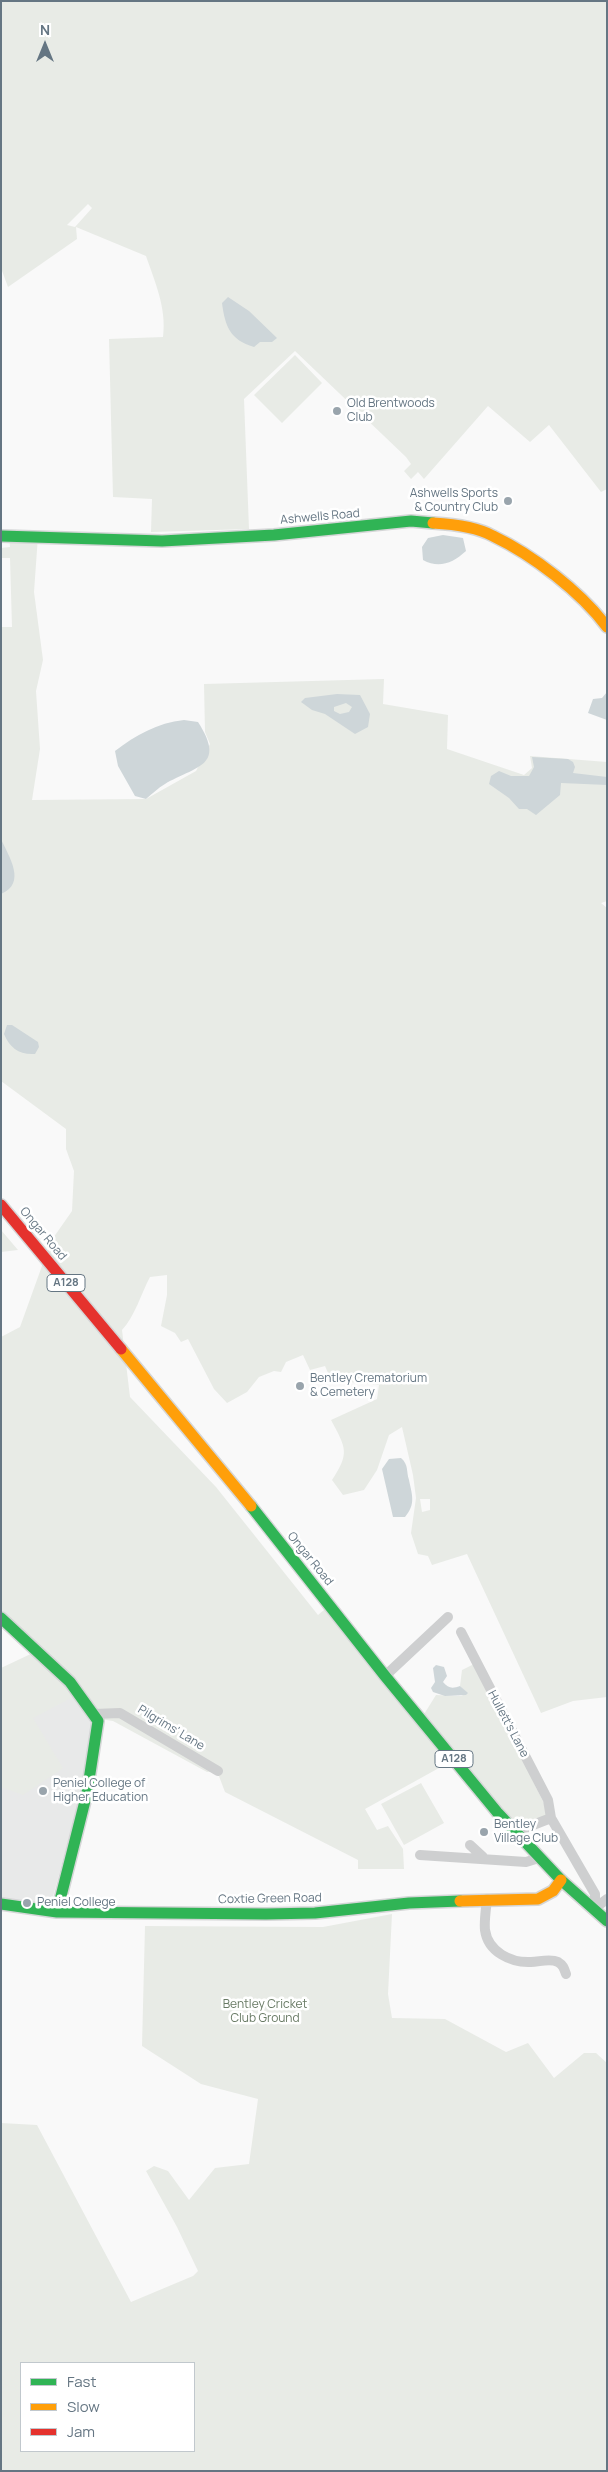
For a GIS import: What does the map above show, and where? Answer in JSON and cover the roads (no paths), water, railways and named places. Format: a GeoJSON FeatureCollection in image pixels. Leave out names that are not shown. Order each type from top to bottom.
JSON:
{"type":"FeatureCollection","features":[{"type":"Feature","properties":{"kind":"street","name":"Ashwells Road"},"geometry":{"type":"LineString","coordinates":[[1,536],[25,535],[162,541],[274,535],[411,521],[446,524],[492,534],[567,584],[607,627]]}},
{"type":"Feature","properties":{"kind":"street","name":"Ongar Road"},"geometry":{"type":"LineString","coordinates":[[1,1205],[222,1470],[385,1676],[515,1832],[561,1880],[596,1908],[607,1921]]}},
{"type":"Feature","properties":{"kind":"street"},"geometry":{"type":"LineString","coordinates":[[1,1618],[70,1682],[98,1721],[95,1758],[78,1836],[57,1912]]}},
{"type":"Feature","properties":{"kind":"street"},"geometry":{"type":"LineString","coordinates":[[385,1676],[448,1618]]}},
{"type":"Feature","properties":{"kind":"street","name":"Hullett's Lane"},"geometry":{"type":"LineString","coordinates":[[461,1632],[548,1800],[551,1818],[595,1894],[596,1908]]}},
{"type":"Feature","properties":{"kind":"street","name":"Pilgrims' Lane"},"geometry":{"type":"LineString","coordinates":[[94,1714],[120,1714],[218,1771]]}},
{"type":"Feature","properties":{"kind":"street"},"geometry":{"type":"LineString","coordinates":[[515,1832],[551,1818]]}},
{"type":"Feature","properties":{"kind":"street"},"geometry":{"type":"LineString","coordinates":[[470,1845],[483,1857]]}},
{"type":"Feature","properties":{"kind":"street"},"geometry":{"type":"LineString","coordinates":[[420,1855],[483,1857],[526,1862],[539,1858]]}},
{"type":"Feature","properties":{"kind":"street","name":"Coxtie Green Road"},"geometry":{"type":"LineString","coordinates":[[1,1904],[57,1912],[315,1914],[373,1905],[487,1899],[538,1899],[553,1891],[561,1880]]}},
{"type":"Feature","properties":{"kind":"street"},"geometry":{"type":"LineString","coordinates":[[487,1899],[484,1928],[493,1948],[504,1957],[517,1961],[556,1961],[563,1966],[566,1974]]}},
{"type":"Feature","properties":{"kind":"street"},"geometry":{"type":"LineString","coordinates":[[596,1908],[607,1899]]}},
{"type":"Feature","properties":{"kind":"place","name":"Old Brentwoods Club"},"geometry":{"type":"Point","coordinates":[337,411]}},
{"type":"Feature","properties":{"kind":"place","name":"Ashwells Sports & Country Club"},"geometry":{"type":"Point","coordinates":[508,501]}},
{"type":"Feature","properties":{"kind":"place","name":"Bentley Crematorium & Cemetery"},"geometry":{"type":"Point","coordinates":[300,1386]}},
{"type":"Feature","properties":{"kind":"place","name":"Peniel College of Higher Education"},"geometry":{"type":"Point","coordinates":[43,1791]}},
{"type":"Feature","properties":{"kind":"place","name":"Bentley Village Club"},"geometry":{"type":"Point","coordinates":[484,1832]}},
{"type":"Feature","properties":{"kind":"place","name":"Peniel College"},"geometry":{"type":"Point","coordinates":[27,1903]}},
{"type":"Feature","properties":{"kind":"park label","name":"Bentley Cricket Club Ground"},"geometry":{"type":"Point","coordinates":[265,2012]}}]}
